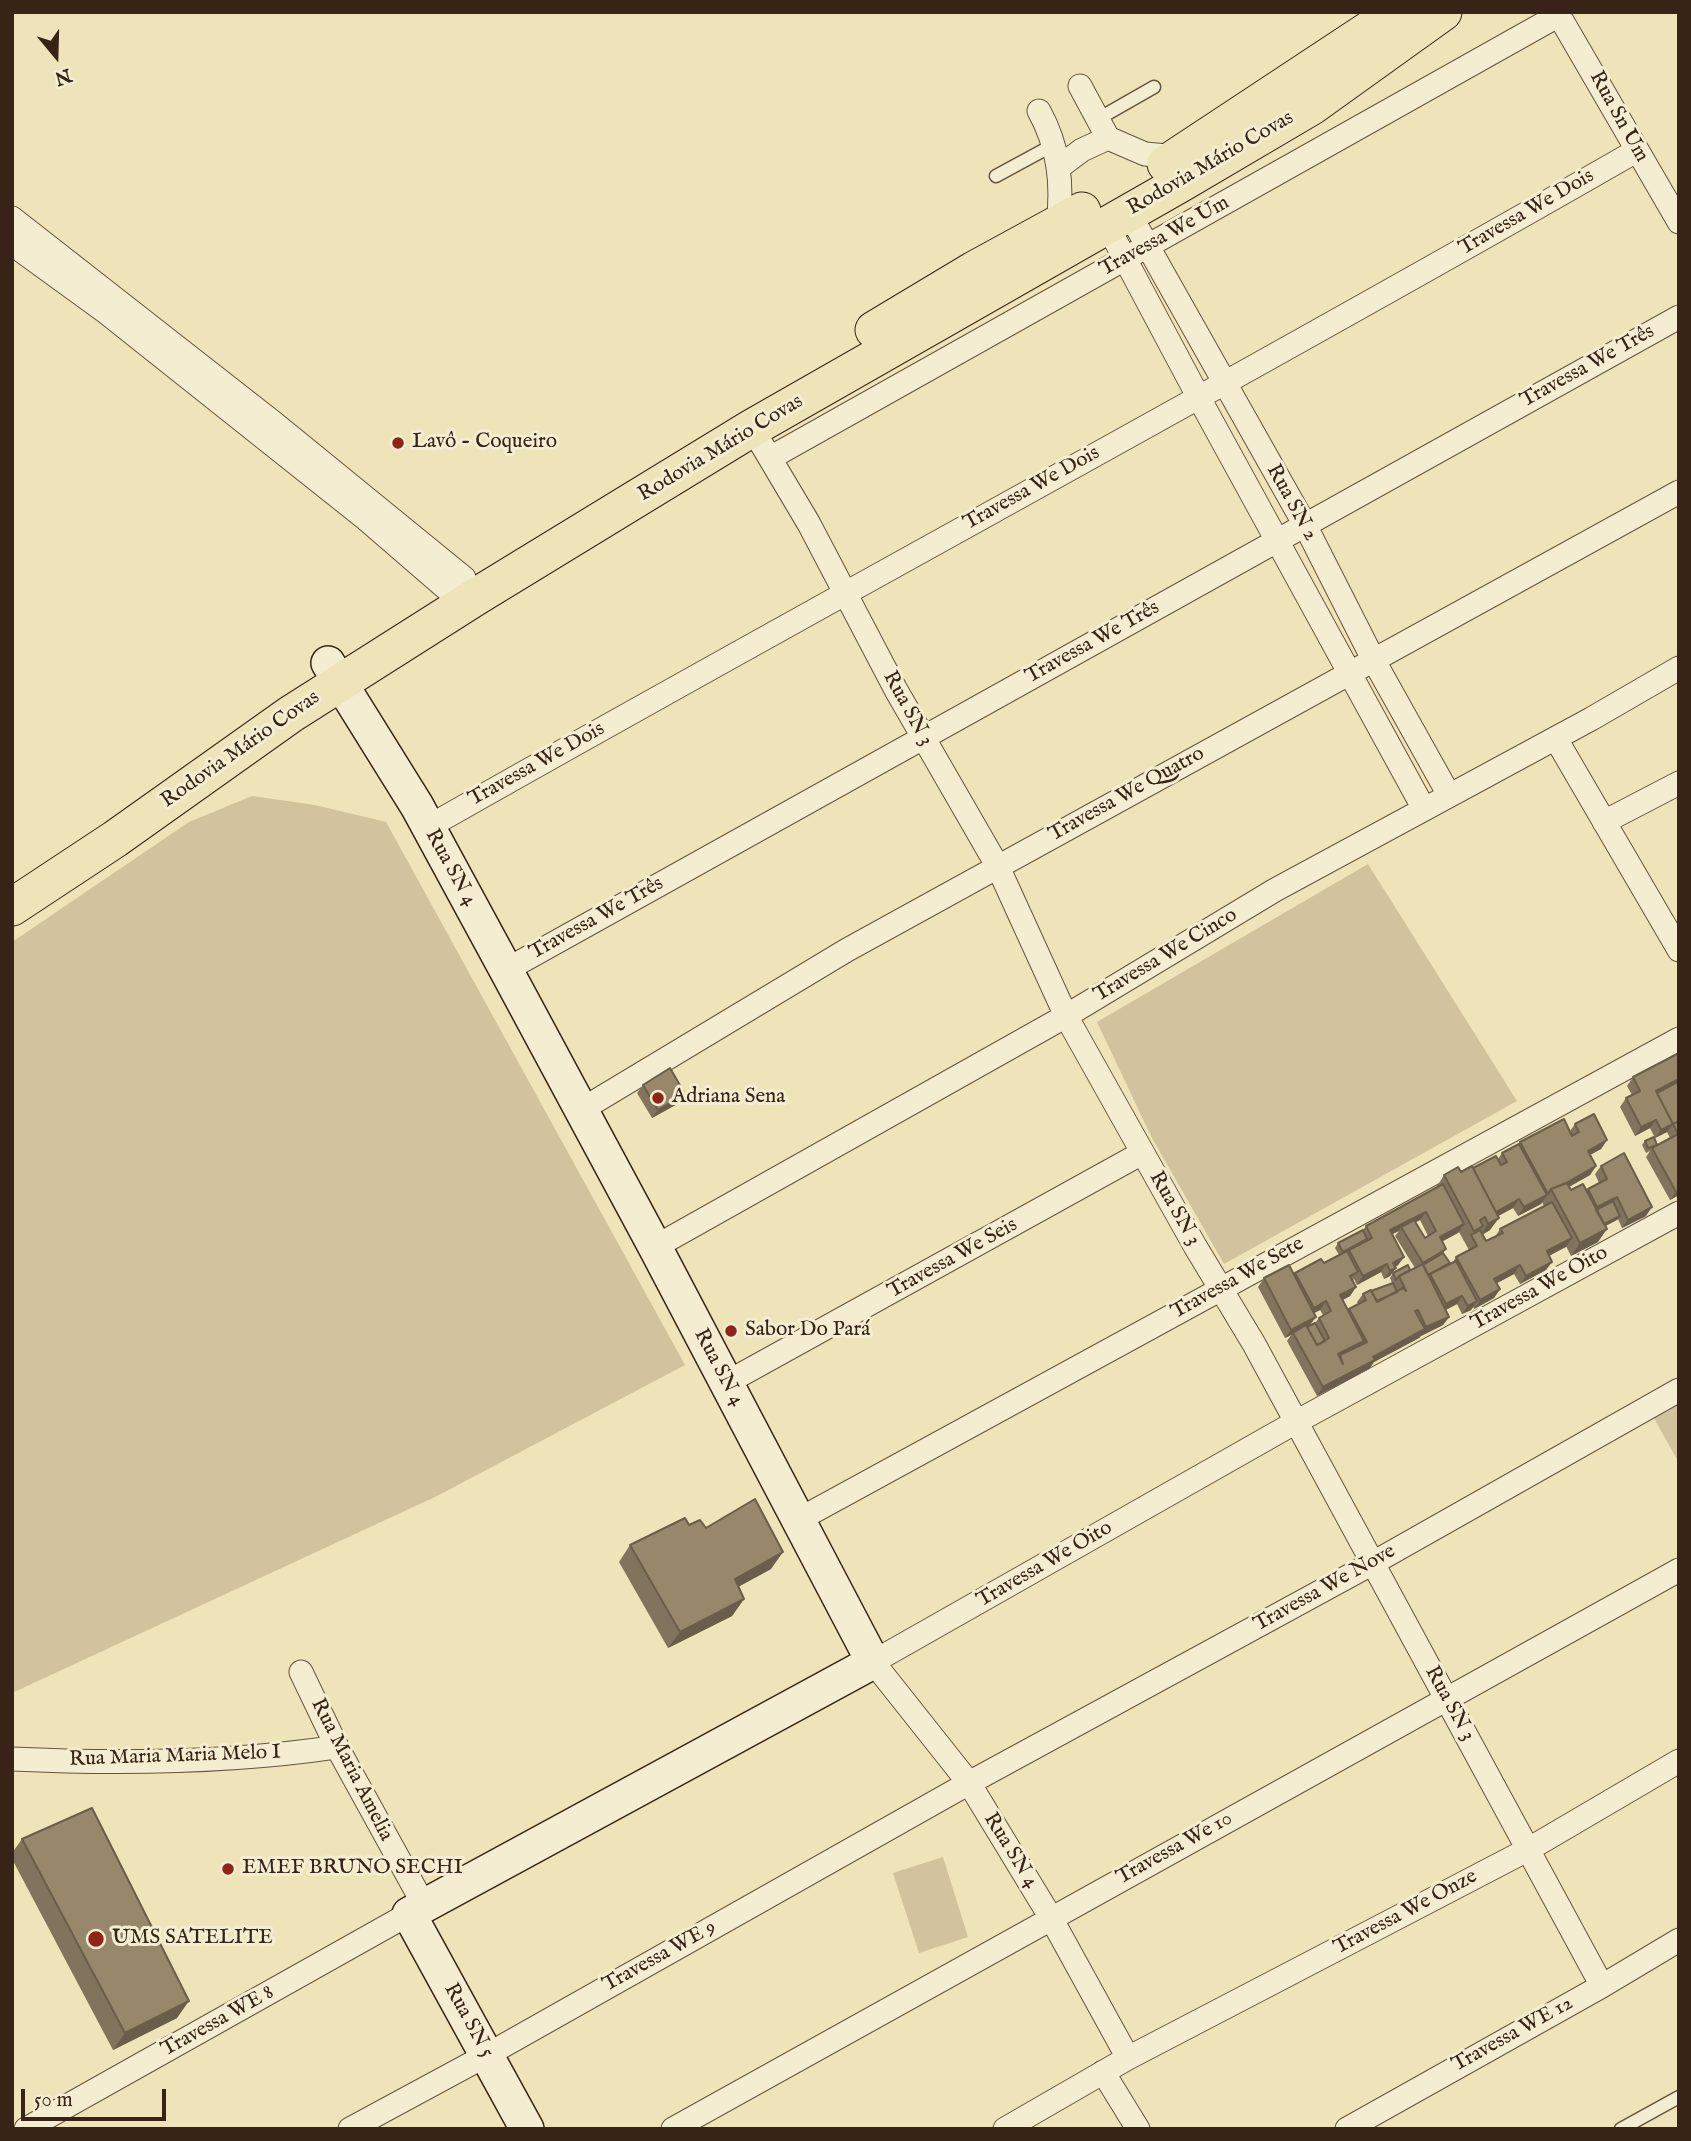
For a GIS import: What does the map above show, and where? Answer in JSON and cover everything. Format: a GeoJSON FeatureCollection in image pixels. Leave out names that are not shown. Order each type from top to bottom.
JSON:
{"type":"FeatureCollection","features":[{"type":"Feature","properties":{"kind":"main road","name":"Rodovia Mário Covas"},"geometry":{"type":"LineString","coordinates":[[12,906],[456,584],[974,270],[1178,157],[1392,12]]}},
{"type":"Feature","properties":{"kind":"main road","name":"Rodovia Mário Covas"},"geometry":{"type":"LineString","coordinates":[[12,876],[334,673],[761,443],[1118,219],[1312,106],[1440,13]]}},
{"type":"Feature","properties":{"kind":"main road","name":"Rua SN 4"},"geometry":{"type":"LineString","coordinates":[[334,673],[428,827],[506,970],[873,1662]]}},
{"type":"Feature","properties":{"kind":"main road","name":"Travessa We Oito"},"geometry":{"type":"LineString","coordinates":[[417,1909],[873,1662]]}},
{"type":"Feature","properties":{"kind":"main road","name":"Rua SN 5"},"geometry":{"type":"LineString","coordinates":[[417,1909],[486,2055],[527,2129]]}},
{"type":"Feature","properties":{"kind":"street","name":"Rua Sn Um"},"geometry":{"type":"LineString","coordinates":[[1560,13],[1679,222]]}},
{"type":"Feature","properties":{"kind":"street","name":"Travessa We Um"},"geometry":{"type":"LineString","coordinates":[[761,443],[1126,259],[1560,13]]}},
{"type":"Feature","properties":{"kind":"street"},"geometry":{"type":"LineString","coordinates":[[1080,86],[1103,129],[1145,154],[1178,157]]}},
{"type":"Feature","properties":{"kind":"street"},"geometry":{"type":"LineString","coordinates":[[1039,111],[1055,144],[1060,197],[1058,225]]}},
{"type":"Feature","properties":{"kind":"street"},"geometry":{"type":"LineString","coordinates":[[1058,169],[1103,129]]}},
{"type":"Feature","properties":{"kind":"street","name":"Travessa We Dois"},"geometry":{"type":"LineString","coordinates":[[428,827],[1430,270],[1636,150]]}},
{"type":"Feature","properties":{"kind":"street"},"geometry":{"type":"LineString","coordinates":[[12,218],[83,283],[456,584]]}},
{"type":"Feature","properties":{"kind":"street","name":"Rua SN 2"},"geometry":{"type":"LineString","coordinates":[[1118,219],[1148,246],[1305,525],[1373,659],[1450,795]]}},
{"type":"Feature","properties":{"kind":"street","name":"Rua SN 2"},"geometry":{"type":"LineString","coordinates":[[1118,219],[1126,259],[1424,809]]}},
{"type":"Feature","properties":{"kind":"street"},"geometry":{"type":"LineString","coordinates":[[12,244],[83,283]]}},
{"type":"Feature","properties":{"kind":"street","name":"Travessa We Três"},"geometry":{"type":"LineString","coordinates":[[506,970],[1679,317]]}},
{"type":"Feature","properties":{"kind":"street","name":"Rua SN 3"},"geometry":{"type":"LineString","coordinates":[[761,443],[923,738],[998,867],[1066,1016],[1142,1153],[1254,1344],[1602,1986]]}},
{"type":"Feature","properties":{"kind":"street","name":"Travessa We Quatro"},"geometry":{"type":"LineString","coordinates":[[581,1110],[846,950],[1679,492]]}},
{"type":"Feature","properties":{"kind":"street","name":"Travessa We Cinco"},"geometry":{"type":"LineString","coordinates":[[655,1247],[1066,1016],[1275,890],[1556,738],[1679,668]]}},
{"type":"Feature","properties":{"kind":"street"},"geometry":{"type":"LineString","coordinates":[[1556,738],[1679,950]]}},
{"type":"Feature","properties":{"kind":"street"},"geometry":{"type":"LineString","coordinates":[[1604,822],[1679,783]]}},
{"type":"Feature","properties":{"kind":"street","name":"Travessa We Sete"},"geometry":{"type":"LineString","coordinates":[[798,1520],[1679,1039]]}},
{"type":"Feature","properties":{"kind":"street","name":"Travessa We Seis"},"geometry":{"type":"LineString","coordinates":[[726,1383],[1142,1153]]}},
{"type":"Feature","properties":{"kind":"street","name":"Travessa We Oito"},"geometry":{"type":"LineString","coordinates":[[873,1662],[1296,1422],[1679,1213]]}},
{"type":"Feature","properties":{"kind":"street","name":"Travessa We Nove"},"geometry":{"type":"LineString","coordinates":[[969,1783],[1373,1563],[1679,1390]]}},
{"type":"Feature","properties":{"kind":"street","name":"Travessa We 10"},"geometry":{"type":"LineString","coordinates":[[673,2129],[1679,1570]]}},
{"type":"Feature","properties":{"kind":"street","name":"Rua SN 4"},"geometry":{"type":"LineString","coordinates":[[873,1662],[969,1783],[1051,1918],[1128,2058]]}},
{"type":"Feature","properties":{"kind":"street","name":"Rua Maria Amelia"},"geometry":{"type":"LineString","coordinates":[[301,1672],[417,1909]]}},
{"type":"Feature","properties":{"kind":"street","name":"Rua Maria Maria Melo I"},"geometry":{"type":"LineString","coordinates":[[12,1759],[75,1762],[202,1759],[281,1755],[337,1747]]}},
{"type":"Feature","properties":{"kind":"street","name":"Travessa We Onze"},"geometry":{"type":"LineString","coordinates":[[1005,2129],[1128,2058],[1529,1849],[1679,1761]]}},
{"type":"Feature","properties":{"kind":"street","name":"Travessa WE 9"},"geometry":{"type":"LineString","coordinates":[[351,2129],[969,1783]]}},
{"type":"Feature","properties":{"kind":"street","name":"Travessa WE 8"},"geometry":{"type":"LineString","coordinates":[[26,2129],[417,1909]]}},
{"type":"Feature","properties":{"kind":"street","name":"Travessa WE 12"},"geometry":{"type":"LineString","coordinates":[[1347,2129],[1679,1940]]}},
{"type":"Feature","properties":{"kind":"street"},"geometry":{"type":"LineString","coordinates":[[1104,2071],[1138,2129]]}},
{"type":"Feature","properties":{"kind":"lane"},"geometry":{"type":"LineString","coordinates":[[1103,129],[1154,87]]}},
{"type":"Feature","properties":{"kind":"lane"},"geometry":{"type":"LineString","coordinates":[[996,176],[1055,144]]}},
{"type":"Feature","properties":{"kind":"lane"},"geometry":{"type":"LineString","coordinates":[[1621,2129],[1679,2097]]}},
{"type":"Feature","properties":{"kind":"shaded area"},"geometry":{"type":"Polygon","coordinates":[[[252,796],[315,805],[386,822],[685,1365],[437,1496],[12,1693],[12,942],[189,822],[252,796]]]}},
{"type":"Feature","properties":{"kind":"shaded area"},"geometry":{"type":"Polygon","coordinates":[[[1368,864],[1517,1101],[1224,1264],[1152,1138],[1097,1022],[1368,864]]]}},
{"type":"Feature","properties":{"kind":"shaded area"},"geometry":{"type":"Polygon","coordinates":[[[1679,1395],[1679,1463],[1650,1411],[1679,1395]]]}},
{"type":"Feature","properties":{"kind":"shaded area"},"geometry":{"type":"Polygon","coordinates":[[[943,1857],[968,1937],[919,1953],[893,1873],[943,1857]]]}},
{"type":"Feature","properties":{"kind":"building"},"geometry":{"type":"Polygon","coordinates":[[[1679,1053],[1679,1079],[1656,1091],[1673,1124],[1661,1130],[1656,1120],[1641,1127],[1626,1098],[1640,1091],[1633,1077],[1679,1053]]]}},
{"type":"Feature","properties":{"kind":"building"},"geometry":{"type":"Polygon","coordinates":[[[670,1068],[685,1094],[658,1110],[643,1085],[670,1068]]]}},
{"type":"Feature","properties":{"kind":"building"},"geometry":{"type":"Polygon","coordinates":[[[1679,1081],[1679,1121],[1672,1125],[1657,1093],[1679,1081]]]}},
{"type":"Feature","properties":{"kind":"building"},"geometry":{"type":"Polygon","coordinates":[[[1594,1114],[1607,1140],[1588,1151],[1596,1166],[1551,1189],[1548,1194],[1520,1142],[1564,1119],[1572,1136],[1579,1132],[1575,1124],[1594,1114]]]}},
{"type":"Feature","properties":{"kind":"building"},"geometry":{"type":"Polygon","coordinates":[[[1679,1121],[1679,1190],[1676,1192],[1652,1148],[1678,1134],[1673,1124],[1679,1121]]]}},
{"type":"Feature","properties":{"kind":"building"},"geometry":{"type":"Polygon","coordinates":[[[1654,1137],[1657,1145],[1648,1148],[1645,1141],[1654,1137]]]}},
{"type":"Feature","properties":{"kind":"building"},"geometry":{"type":"Polygon","coordinates":[[[1519,1144],[1547,1195],[1524,1207],[1519,1199],[1496,1212],[1473,1168],[1496,1156],[1501,1165],[1507,1162],[1502,1153],[1519,1144]]]}},
{"type":"Feature","properties":{"kind":"building"},"geometry":{"type":"Polygon","coordinates":[[[1624,1153],[1652,1207],[1628,1220],[1617,1197],[1597,1207],[1588,1189],[1607,1179],[1601,1166],[1624,1153]]]}},
{"type":"Feature","properties":{"kind":"building"},"geometry":{"type":"Polygon","coordinates":[[[1472,1166],[1499,1218],[1488,1224],[1485,1217],[1480,1220],[1483,1226],[1474,1231],[1444,1175],[1458,1167],[1461,1172],[1472,1166]]]}},
{"type":"Feature","properties":{"kind":"building"},"geometry":{"type":"Polygon","coordinates":[[[1567,1183],[1571,1190],[1583,1184],[1607,1229],[1580,1243],[1551,1189],[1567,1183]]]}},
{"type":"Feature","properties":{"kind":"building"},"geometry":{"type":"Polygon","coordinates":[[[1443,1184],[1464,1224],[1440,1237],[1446,1249],[1423,1263],[1401,1227],[1414,1220],[1425,1238],[1436,1231],[1426,1212],[1390,1230],[1404,1257],[1393,1263],[1396,1268],[1390,1271],[1387,1264],[1363,1276],[1349,1250],[1372,1238],[1366,1226],[1443,1184]]]}},
{"type":"Feature","properties":{"kind":"building"},"geometry":{"type":"Polygon","coordinates":[[[1613,1201],[1620,1216],[1604,1224],[1596,1210],[1613,1201]]]}},
{"type":"Feature","properties":{"kind":"building"},"geometry":{"type":"Polygon","coordinates":[[[1552,1202],[1572,1238],[1547,1251],[1552,1262],[1526,1276],[1520,1265],[1494,1279],[1500,1289],[1480,1300],[1456,1257],[1477,1246],[1471,1235],[1480,1230],[1486,1241],[1503,1233],[1500,1229],[1552,1202]]]}},
{"type":"Feature","properties":{"kind":"building"},"geometry":{"type":"Polygon","coordinates":[[[1363,1230],[1367,1239],[1343,1252],[1338,1243],[1363,1230]]]}},
{"type":"Feature","properties":{"kind":"building"},"geometry":{"type":"Polygon","coordinates":[[[1347,1251],[1358,1272],[1350,1276],[1356,1287],[1340,1295],[1364,1341],[1338,1354],[1343,1364],[1340,1355],[1367,1342],[1349,1309],[1366,1300],[1363,1294],[1371,1290],[1377,1302],[1403,1288],[1406,1291],[1399,1276],[1423,1264],[1449,1317],[1426,1327],[1418,1310],[1415,1311],[1425,1329],[1373,1357],[1375,1360],[1323,1387],[1293,1333],[1306,1325],[1317,1345],[1329,1338],[1319,1318],[1331,1311],[1326,1301],[1314,1308],[1295,1273],[1321,1259],[1324,1263],[1347,1251]]]}},
{"type":"Feature","properties":{"kind":"building"},"geometry":{"type":"Polygon","coordinates":[[[1443,1253],[1450,1263],[1428,1275],[1423,1265],[1443,1253]]]}},
{"type":"Feature","properties":{"kind":"building"},"geometry":{"type":"Polygon","coordinates":[[[1456,1261],[1477,1301],[1468,1306],[1462,1296],[1446,1304],[1430,1274],[1456,1261]]]}},
{"type":"Feature","properties":{"kind":"building"},"geometry":{"type":"Polygon","coordinates":[[[1289,1265],[1316,1317],[1291,1330],[1264,1278],[1289,1265]]]}},
{"type":"Feature","properties":{"kind":"building"},"geometry":{"type":"Polygon","coordinates":[[[1408,1265],[1410,1270],[1396,1280],[1393,1273],[1408,1265]]]}},
{"type":"Feature","properties":{"kind":"building"},"geometry":{"type":"Polygon","coordinates":[[[1393,1283],[1397,1292],[1377,1301],[1371,1291],[1393,1283]]]}},
{"type":"Feature","properties":{"kind":"building"},"geometry":{"type":"Polygon","coordinates":[[[1315,1323],[1325,1341],[1317,1345],[1307,1327],[1315,1323]]]}},
{"type":"Feature","properties":{"kind":"building"},"geometry":{"type":"Polygon","coordinates":[[[755,1499],[783,1552],[735,1579],[744,1599],[680,1632],[630,1545],[685,1518],[689,1525],[700,1520],[706,1528],[755,1499]]]}},
{"type":"Feature","properties":{"kind":"building","name":"UMS SATELITE"},"geometry":{"type":"Polygon","coordinates":[[[92,1808],[189,2001],[125,2033],[22,1839],[92,1808]]]}},
{"type":"Feature","properties":{"kind":"place","name":"Lavô - Coqueiro"},"geometry":{"type":"Point","coordinates":[398,443]}},
{"type":"Feature","properties":{"kind":"place","name":"Adriana Sena"},"geometry":{"type":"Point","coordinates":[658,1098]}},
{"type":"Feature","properties":{"kind":"place","name":"Sabor Do Pará"},"geometry":{"type":"Point","coordinates":[731,1331]}},
{"type":"Feature","properties":{"kind":"place","name":"EMEF BRUNO SECHI"},"geometry":{"type":"Point","coordinates":[228,1869]}},
{"type":"Feature","properties":{"kind":"place","name":"UMS SATELITE"},"geometry":{"type":"Point","coordinates":[96,1939]}}]}
